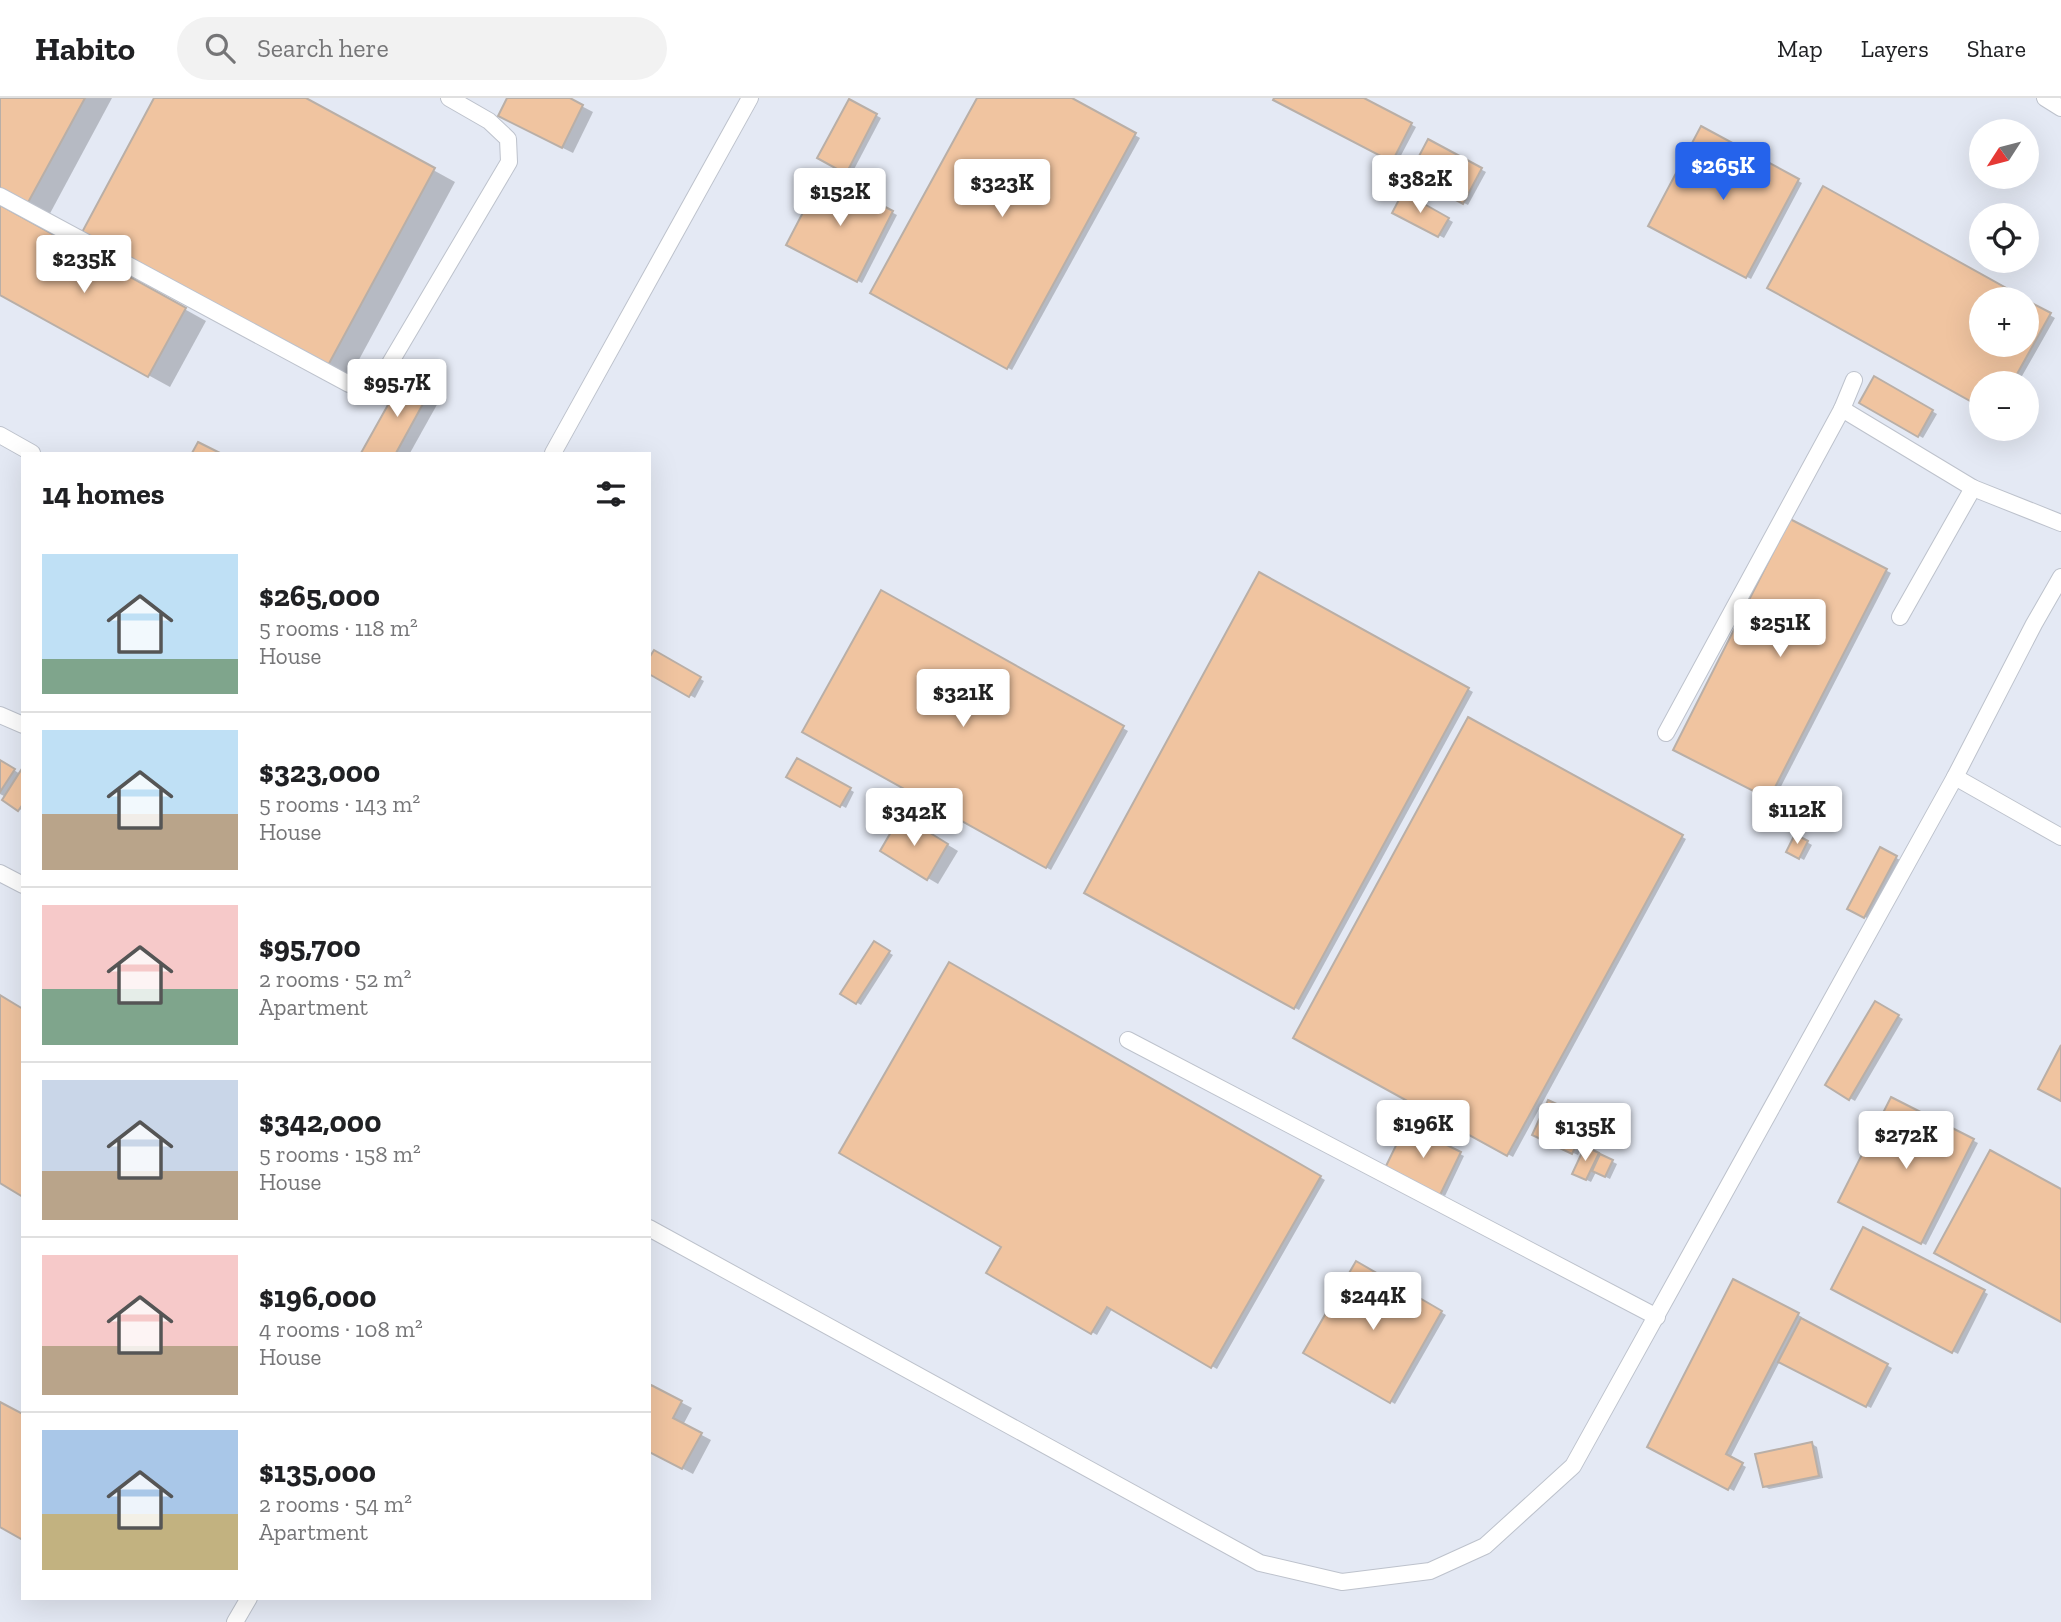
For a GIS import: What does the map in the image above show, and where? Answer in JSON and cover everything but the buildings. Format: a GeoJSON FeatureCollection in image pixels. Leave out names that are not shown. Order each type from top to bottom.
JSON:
{"type":"FeatureCollection","features":[{"type":"Feature","properties":{"kind":"lane"},"geometry":{"type":"LineString","coordinates":[[0,196],[349,384],[367,386],[383,375],[509,162],[508,139],[489,121],[449,98]]}},
{"type":"Feature","properties":{"kind":"lane"},"geometry":{"type":"LineString","coordinates":[[553,452],[750,98]]}},
{"type":"Feature","properties":{"kind":"lane"},"geometry":{"type":"LineString","coordinates":[[2045,98],[2061,108]]}},
{"type":"Feature","properties":{"kind":"lane"},"geometry":{"type":"LineString","coordinates":[[1667,733],[1842,410],[1854,380]]}},
{"type":"Feature","properties":{"kind":"lane"},"geometry":{"type":"LineString","coordinates":[[1842,410],[1973,488],[2061,523]]}},
{"type":"Feature","properties":{"kind":"lane"},"geometry":{"type":"LineString","coordinates":[[0,435],[30,452]]}},
{"type":"Feature","properties":{"kind":"lane"},"geometry":{"type":"LineString","coordinates":[[1900,617],[1973,488]]}},
{"type":"Feature","properties":{"kind":"lane"},"geometry":{"type":"LineString","coordinates":[[651,1229],[1260,1563],[1342,1582],[1430,1571],[1485,1546],[1573,1466],[1955,777],[2034,624],[2061,578]]}},
{"type":"Feature","properties":{"kind":"lane"},"geometry":{"type":"LineString","coordinates":[[0,715],[21,724]]}},
{"type":"Feature","properties":{"kind":"lane"},"geometry":{"type":"LineString","coordinates":[[1955,777],[2061,837]]}},
{"type":"Feature","properties":{"kind":"lane"},"geometry":{"type":"LineString","coordinates":[[0,873],[21,885]]}},
{"type":"Feature","properties":{"kind":"lane"},"geometry":{"type":"LineString","coordinates":[[1128,1040],[1657,1317]]}},
{"type":"Feature","properties":{"kind":"lane"},"geometry":{"type":"LineString","coordinates":[[235,1622],[248,1600]]}}]}
